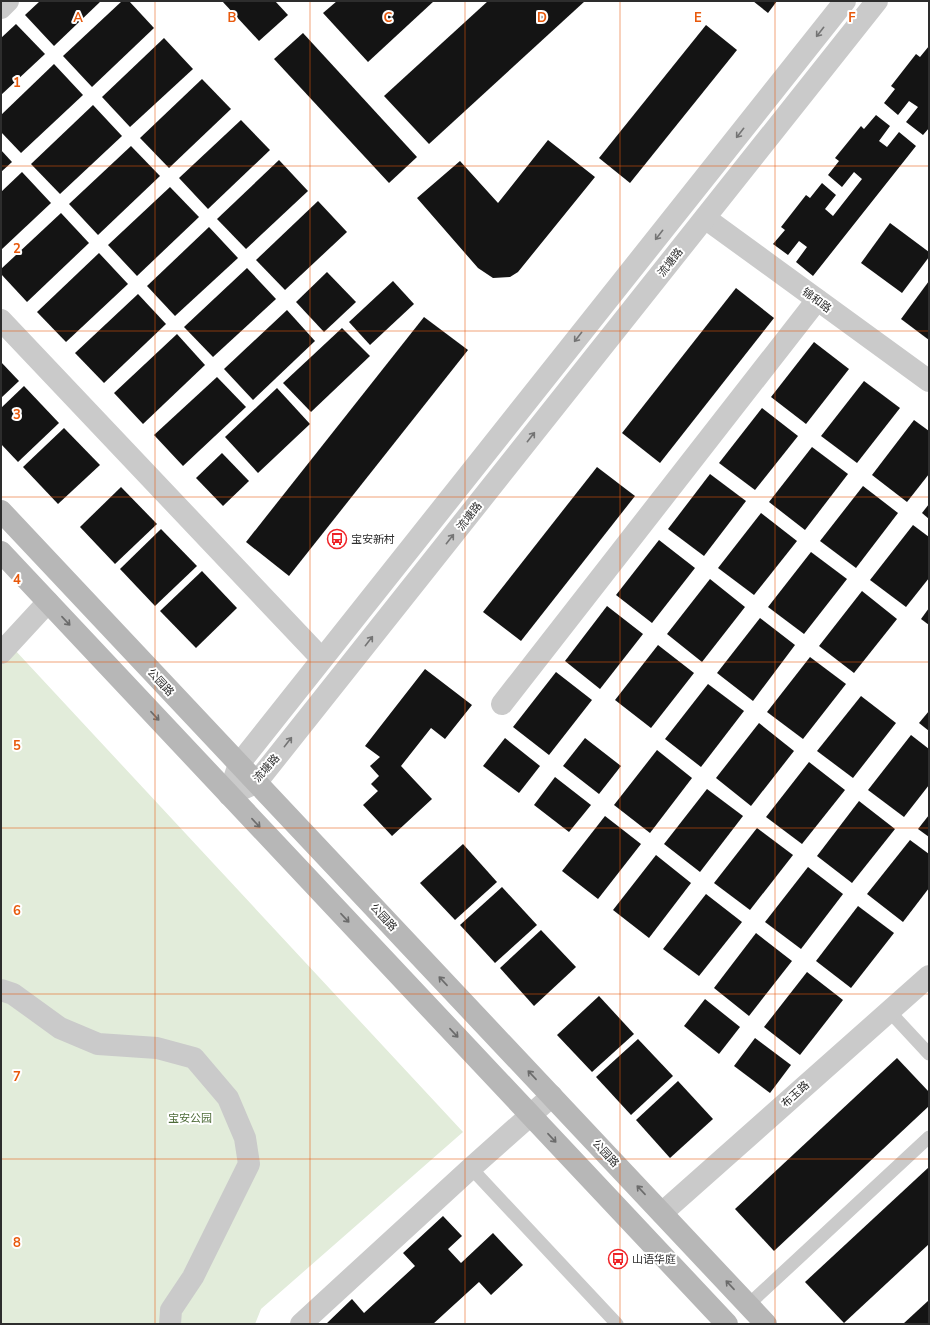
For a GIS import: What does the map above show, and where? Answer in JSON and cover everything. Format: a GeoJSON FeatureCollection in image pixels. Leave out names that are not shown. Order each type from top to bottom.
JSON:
{"type":"FeatureCollection","features":[{"type":"Feature","properties":{"kind":"main road","name":"公园路"},"geometry":{"type":"LineString","coordinates":[[1,511],[766,1324]]}},
{"type":"Feature","properties":{"kind":"main road"},"geometry":{"type":"LineString","coordinates":[[1,552],[727,1324]]}},
{"type":"Feature","properties":{"kind":"street"},"geometry":{"type":"LineString","coordinates":[[1,8],[8,1]]}},
{"type":"Feature","properties":{"kind":"street","name":"流塘路"},"geometry":{"type":"LineString","coordinates":[[230,795],[239,764],[845,1]]}},
{"type":"Feature","properties":{"kind":"street","name":"流塘路"},"geometry":{"type":"LineString","coordinates":[[230,795],[256,782],[878,1]]}},
{"type":"Feature","properties":{"kind":"street","name":"锦和路"},"geometry":{"type":"LineString","coordinates":[[705,218],[929,381]]}},
{"type":"Feature","properties":{"kind":"street"},"geometry":{"type":"LineString","coordinates":[[502,704],[817,300]]}},
{"type":"Feature","properties":{"kind":"street"},"geometry":{"type":"LineString","coordinates":[[1,320],[322,659]]}},
{"type":"Feature","properties":{"kind":"street"},"geometry":{"type":"LineString","coordinates":[[1,653],[48,602]]}},
{"type":"Feature","properties":{"kind":"street","name":"布玉路"},"geometry":{"type":"LineString","coordinates":[[662,1213],[929,976]]}},
{"type":"Feature","properties":{"kind":"street"},"geometry":{"type":"LineString","coordinates":[[1,990],[14,994],[60,1028],[98,1044],[157,1048],[194,1058],[228,1098],[244,1138],[249,1164],[193,1277],[171,1310],[170,1324]]}},
{"type":"Feature","properties":{"kind":"street"},"geometry":{"type":"LineString","coordinates":[[302,1324],[471,1168],[552,1096]]}},
{"type":"Feature","properties":{"kind":"lane"},"geometry":{"type":"LineString","coordinates":[[889,1011],[929,1054]]}},
{"type":"Feature","properties":{"kind":"lane"},"geometry":{"type":"LineString","coordinates":[[748,1305],[929,1137]]}},
{"type":"Feature","properties":{"kind":"lane"},"geometry":{"type":"LineString","coordinates":[[471,1168],[617,1324]]}},
{"type":"Feature","properties":{"kind":"green space","name":"宝安公园"},"geometry":{"type":"Polygon","coordinates":[[[1,635],[463,1132],[261,1309],[255,1324],[1,1324],[1,635]]]}},
{"type":"Feature","properties":{"kind":"building"},"geometry":{"type":"Polygon","coordinates":[[[40,1],[101,1],[54,46],[25,15],[40,1]]]}},
{"type":"Feature","properties":{"kind":"building"},"geometry":{"type":"Polygon","coordinates":[[[122,1],[129,1],[154,28],[92,87],[63,56],[122,1]]]}},
{"type":"Feature","properties":{"kind":"building"},"geometry":{"type":"Polygon","coordinates":[[[222,1],[275,1],[288,15],[259,41],[222,1]]]}},
{"type":"Feature","properties":{"kind":"building"},"geometry":{"type":"Polygon","coordinates":[[[337,1],[434,1],[368,62],[323,13],[337,1]]]}},
{"type":"Feature","properties":{"kind":"building"},"geometry":{"type":"Polygon","coordinates":[[[488,1],[585,1],[429,144],[384,96],[488,1]]]}},
{"type":"Feature","properties":{"kind":"building"},"geometry":{"type":"Polygon","coordinates":[[[753,1],[777,1],[768,13],[753,1]]]}},
{"type":"Feature","properties":{"kind":"building"},"geometry":{"type":"Polygon","coordinates":[[[16,24],[45,54],[1,95],[1,38],[16,24]]]}},
{"type":"Feature","properties":{"kind":"building"},"geometry":{"type":"Polygon","coordinates":[[[706,25],[737,50],[630,183],[599,158],[706,25]]]}},
{"type":"Feature","properties":{"kind":"building"},"geometry":{"type":"Polygon","coordinates":[[[303,33],[417,157],[389,183],[274,59],[303,33]]]}},
{"type":"Feature","properties":{"kind":"building"},"geometry":{"type":"Polygon","coordinates":[[[164,38],[193,69],[130,127],[102,97],[164,38]]]}},
{"type":"Feature","properties":{"kind":"building"},"geometry":{"type":"Polygon","coordinates":[[[929,46],[929,128],[923,135],[906,122],[918,107],[909,101],[898,115],[884,103],[895,89],[891,86],[916,54],[920,57],[929,46]]]}},
{"type":"Feature","properties":{"kind":"building"},"geometry":{"type":"Polygon","coordinates":[[[54,64],[83,95],[21,153],[1,132],[1,115],[54,64]]]}},
{"type":"Feature","properties":{"kind":"building"},"geometry":{"type":"Polygon","coordinates":[[[202,79],[231,109],[169,168],[140,138],[202,79]]]}},
{"type":"Feature","properties":{"kind":"building"},"geometry":{"type":"Polygon","coordinates":[[[93,105],[122,136],[60,194],[31,164],[93,105]]]}},
{"type":"Feature","properties":{"kind":"building"},"geometry":{"type":"Polygon","coordinates":[[[876,115],[890,126],[879,141],[887,147],[899,132],[916,146],[813,276],[796,262],[807,247],[799,241],[788,255],[773,244],[785,230],[781,227],[806,195],[810,198],[822,183],[836,195],[825,209],[833,216],[862,179],[854,172],[842,187],[828,175],[839,161],[835,158],[861,126],[864,129],[876,115]]]}},
{"type":"Feature","properties":{"kind":"building"},"geometry":{"type":"Polygon","coordinates":[[[241,120],[270,150],[208,209],[179,178],[241,120]]]}},
{"type":"Feature","properties":{"kind":"building"},"geometry":{"type":"Polygon","coordinates":[[[548,140],[595,177],[518,272],[510,277],[493,278],[478,268],[417,198],[460,161],[498,203],[548,140]]]}},
{"type":"Feature","properties":{"kind":"building"},"geometry":{"type":"Polygon","coordinates":[[[131,146],[160,176],[98,235],[69,204],[131,146]]]}},
{"type":"Feature","properties":{"kind":"building"},"geometry":{"type":"Polygon","coordinates":[[[1,150],[12,162],[1,172],[1,150]]]}},
{"type":"Feature","properties":{"kind":"building"},"geometry":{"type":"Polygon","coordinates":[[[279,160],[308,191],[246,249],[217,219],[279,160]]]}},
{"type":"Feature","properties":{"kind":"building"},"geometry":{"type":"Polygon","coordinates":[[[22,172],[51,203],[1,250],[1,192],[22,172]]]}},
{"type":"Feature","properties":{"kind":"building"},"geometry":{"type":"Polygon","coordinates":[[[170,187],[199,217],[137,276],[108,245],[170,187]]]}},
{"type":"Feature","properties":{"kind":"building"},"geometry":{"type":"Polygon","coordinates":[[[318,201],[347,232],[285,290],[256,260],[318,201]]]}},
{"type":"Feature","properties":{"kind":"building"},"geometry":{"type":"Polygon","coordinates":[[[61,213],[89,243],[27,302],[1,274],[1,269],[61,213]]]}},
{"type":"Feature","properties":{"kind":"building"},"geometry":{"type":"Polygon","coordinates":[[[890,223],[929,252],[929,257],[902,293],[861,263],[890,223]]]}},
{"type":"Feature","properties":{"kind":"building"},"geometry":{"type":"Polygon","coordinates":[[[209,227],[238,258],[175,316],[147,286],[209,227]]]}},
{"type":"Feature","properties":{"kind":"building"},"geometry":{"type":"Polygon","coordinates":[[[99,253],[128,284],[66,342],[37,312],[99,253]]]}},
{"type":"Feature","properties":{"kind":"building"},"geometry":{"type":"Polygon","coordinates":[[[247,268],[276,299],[213,357],[184,327],[247,268]]]}},
{"type":"Feature","properties":{"kind":"building"},"geometry":{"type":"Polygon","coordinates":[[[327,272],[356,302],[324,332],[296,302],[327,272]]]}},
{"type":"Feature","properties":{"kind":"building"},"geometry":{"type":"Polygon","coordinates":[[[393,281],[414,304],[370,345],[349,322],[393,281]]]}},
{"type":"Feature","properties":{"kind":"building"},"geometry":{"type":"Polygon","coordinates":[[[929,281],[929,340],[901,319],[929,281]]]}},
{"type":"Feature","properties":{"kind":"building"},"geometry":{"type":"Polygon","coordinates":[[[736,288],[774,318],[660,463],[622,433],[736,288]]]}},
{"type":"Feature","properties":{"kind":"building"},"geometry":{"type":"Polygon","coordinates":[[[138,294],[166,324],[104,383],[75,353],[138,294]]]}},
{"type":"Feature","properties":{"kind":"building"},"geometry":{"type":"Polygon","coordinates":[[[287,310],[315,341],[253,400],[224,369],[287,310]]]}},
{"type":"Feature","properties":{"kind":"building"},"geometry":{"type":"Polygon","coordinates":[[[424,317],[468,350],[289,576],[246,542],[424,317]]]}},
{"type":"Feature","properties":{"kind":"building"},"geometry":{"type":"Polygon","coordinates":[[[342,328],[370,356],[311,412],[283,383],[342,328]]]}},
{"type":"Feature","properties":{"kind":"building"},"geometry":{"type":"Polygon","coordinates":[[[177,334],[205,365],[143,424],[114,393],[177,334]]]}},
{"type":"Feature","properties":{"kind":"building"},"geometry":{"type":"Polygon","coordinates":[[[814,342],[849,369],[806,424],[771,397],[814,342]]]}},
{"type":"Feature","properties":{"kind":"building"},"geometry":{"type":"Polygon","coordinates":[[[1,362],[19,381],[1,398],[1,362]]]}},
{"type":"Feature","properties":{"kind":"building"},"geometry":{"type":"Polygon","coordinates":[[[217,377],[246,407],[183,466],[154,435],[217,377]]]}},
{"type":"Feature","properties":{"kind":"building"},"geometry":{"type":"Polygon","coordinates":[[[864,381],[900,408],[857,463],[821,436],[864,381]]]}},
{"type":"Feature","properties":{"kind":"building"},"geometry":{"type":"Polygon","coordinates":[[[24,386],[59,423],[18,462],[1,444],[1,408],[24,386]]]}},
{"type":"Feature","properties":{"kind":"building"},"geometry":{"type":"Polygon","coordinates":[[[277,388],[310,424],[258,473],[225,437],[277,388]]]}},
{"type":"Feature","properties":{"kind":"building"},"geometry":{"type":"Polygon","coordinates":[[[762,408],[798,436],[755,490],[719,463],[762,408]]]}},
{"type":"Feature","properties":{"kind":"building"},"geometry":{"type":"Polygon","coordinates":[[[914,420],[929,431],[929,474],[907,502],[872,475],[914,420]]]}},
{"type":"Feature","properties":{"kind":"building"},"geometry":{"type":"Polygon","coordinates":[[[64,428],[100,465],[58,504],[23,467],[64,428]]]}},
{"type":"Feature","properties":{"kind":"building"},"geometry":{"type":"Polygon","coordinates":[[[812,447],[848,474],[805,530],[769,502],[812,447]]]}},
{"type":"Feature","properties":{"kind":"building"},"geometry":{"type":"Polygon","coordinates":[[[222,453],[249,481],[223,506],[196,478],[222,453]]]}},
{"type":"Feature","properties":{"kind":"building"},"geometry":{"type":"Polygon","coordinates":[[[597,467],[635,496],[521,641],[483,612],[597,467]]]}},
{"type":"Feature","properties":{"kind":"building"},"geometry":{"type":"Polygon","coordinates":[[[710,474],[746,501],[704,556],[668,529],[710,474]]]}},
{"type":"Feature","properties":{"kind":"building"},"geometry":{"type":"Polygon","coordinates":[[[863,486],[898,513],[856,568],[820,541],[863,486]]]}},
{"type":"Feature","properties":{"kind":"building"},"geometry":{"type":"Polygon","coordinates":[[[121,487],[157,524],[115,564],[80,527],[121,487]]]}},
{"type":"Feature","properties":{"kind":"building"},"geometry":{"type":"Polygon","coordinates":[[[929,504],[929,519],[922,513],[929,504]]]}},
{"type":"Feature","properties":{"kind":"building"},"geometry":{"type":"Polygon","coordinates":[[[761,513],[797,541],[754,595],[718,568],[761,513]]]}},
{"type":"Feature","properties":{"kind":"building"},"geometry":{"type":"Polygon","coordinates":[[[913,525],[929,537],[929,578],[906,607],[870,580],[913,525]]]}},
{"type":"Feature","properties":{"kind":"building"},"geometry":{"type":"Polygon","coordinates":[[[161,529],[197,566],[155,606],[120,569],[161,529]]]}},
{"type":"Feature","properties":{"kind":"building"},"geometry":{"type":"Polygon","coordinates":[[[659,540],[695,568],[652,623],[616,595],[659,540]]]}},
{"type":"Feature","properties":{"kind":"building"},"geometry":{"type":"Polygon","coordinates":[[[811,552],[847,579],[804,634],[768,607],[811,552]]]}},
{"type":"Feature","properties":{"kind":"building"},"geometry":{"type":"Polygon","coordinates":[[[202,571],[237,608],[196,648],[160,611],[202,571]]]}},
{"type":"Feature","properties":{"kind":"building"},"geometry":{"type":"Polygon","coordinates":[[[710,579],[745,607],[702,662],[667,634],[710,579]]]}},
{"type":"Feature","properties":{"kind":"building"},"geometry":{"type":"Polygon","coordinates":[[[862,591],[897,619],[854,673],[819,646],[862,591]]]}},
{"type":"Feature","properties":{"kind":"building"},"geometry":{"type":"Polygon","coordinates":[[[607,606],[643,634],[600,689],[565,661],[607,606]]]}},
{"type":"Feature","properties":{"kind":"building"},"geometry":{"type":"Polygon","coordinates":[[[929,608],[929,625],[921,619],[929,608]]]}},
{"type":"Feature","properties":{"kind":"building"},"geometry":{"type":"Polygon","coordinates":[[[760,618],[795,645],[753,701],[717,673],[760,618]]]}},
{"type":"Feature","properties":{"kind":"building"},"geometry":{"type":"Polygon","coordinates":[[[658,645],[694,673],[651,728],[615,700],[658,645]]]}},
{"type":"Feature","properties":{"kind":"building"},"geometry":{"type":"Polygon","coordinates":[[[810,657],[846,684],[803,739],[767,712],[810,657]]]}},
{"type":"Feature","properties":{"kind":"building"},"geometry":{"type":"Polygon","coordinates":[[[425,669],[472,705],[445,739],[431,728],[401,766],[432,799],[392,836],[363,805],[378,791],[371,784],[379,776],[370,766],[380,757],[365,746],[425,669]]]}},
{"type":"Feature","properties":{"kind":"building"},"geometry":{"type":"Polygon","coordinates":[[[556,672],[592,700],[549,755],[513,727],[556,672]]]}},
{"type":"Feature","properties":{"kind":"building"},"geometry":{"type":"Polygon","coordinates":[[[708,684],[744,711],[701,767],[665,739],[708,684]]]}},
{"type":"Feature","properties":{"kind":"building"},"geometry":{"type":"Polygon","coordinates":[[[861,696],[896,723],[853,778],[817,751],[861,696]]]}},
{"type":"Feature","properties":{"kind":"building"},"geometry":{"type":"Polygon","coordinates":[[[929,711],[929,731],[919,723],[929,711]]]}},
{"type":"Feature","properties":{"kind":"building"},"geometry":{"type":"Polygon","coordinates":[[[759,723],[794,751],[751,806],[716,778],[759,723]]]}},
{"type":"Feature","properties":{"kind":"building"},"geometry":{"type":"Polygon","coordinates":[[[911,735],[929,749],[929,785],[904,817],[868,790],[911,735]]]}},
{"type":"Feature","properties":{"kind":"building"},"geometry":{"type":"Polygon","coordinates":[[[505,738],[540,766],[519,793],[483,766],[505,738]]]}},
{"type":"Feature","properties":{"kind":"building"},"geometry":{"type":"Polygon","coordinates":[[[585,738],[621,766],[599,794],[563,766],[585,738]]]}},
{"type":"Feature","properties":{"kind":"building"},"geometry":{"type":"Polygon","coordinates":[[[657,750],[692,778],[650,833],[614,805],[657,750]]]}},
{"type":"Feature","properties":{"kind":"building"},"geometry":{"type":"Polygon","coordinates":[[[809,762],[845,790],[802,844],[766,817],[809,762]]]}},
{"type":"Feature","properties":{"kind":"building"},"geometry":{"type":"Polygon","coordinates":[[[555,777],[591,805],[569,832],[534,805],[555,777]]]}},
{"type":"Feature","properties":{"kind":"building"},"geometry":{"type":"Polygon","coordinates":[[[707,789],[743,816],[700,872],[664,844],[707,789]]]}},
{"type":"Feature","properties":{"kind":"building"},"geometry":{"type":"Polygon","coordinates":[[[859,801],[895,829],[852,883],[817,856],[859,801]]]}},
{"type":"Feature","properties":{"kind":"building"},"geometry":{"type":"Polygon","coordinates":[[[929,815],[929,837],[918,829],[929,815]]]}},
{"type":"Feature","properties":{"kind":"building"},"geometry":{"type":"Polygon","coordinates":[[[605,816],[641,844],[598,899],[562,871],[605,816]]]}},
{"type":"Feature","properties":{"kind":"building"},"geometry":{"type":"Polygon","coordinates":[[[757,828],[793,855],[750,910],[714,883],[757,828]]]}},
{"type":"Feature","properties":{"kind":"building"},"geometry":{"type":"Polygon","coordinates":[[[910,840],[929,854],[929,888],[903,922],[867,894],[910,840]]]}},
{"type":"Feature","properties":{"kind":"building"},"geometry":{"type":"Polygon","coordinates":[[[463,844],[497,882],[455,920],[420,883],[463,844]]]}},
{"type":"Feature","properties":{"kind":"building"},"geometry":{"type":"Polygon","coordinates":[[[656,855],[691,883],[649,938],[613,910],[656,855]]]}},
{"type":"Feature","properties":{"kind":"building"},"geometry":{"type":"Polygon","coordinates":[[[808,867],[843,894],[801,949],[765,922],[808,867]]]}},
{"type":"Feature","properties":{"kind":"building"},"geometry":{"type":"Polygon","coordinates":[[[502,887],[537,925],[495,963],[460,925],[502,887]]]}},
{"type":"Feature","properties":{"kind":"building"},"geometry":{"type":"Polygon","coordinates":[[[706,894],[742,922],[699,976],[663,949],[706,894]]]}},
{"type":"Feature","properties":{"kind":"building"},"geometry":{"type":"Polygon","coordinates":[[[858,906],[894,933],[851,988],[816,961],[858,906]]]}},
{"type":"Feature","properties":{"kind":"building"},"geometry":{"type":"Polygon","coordinates":[[[541,930],[576,967],[534,1006],[500,968],[541,930]]]}},
{"type":"Feature","properties":{"kind":"building"},"geometry":{"type":"Polygon","coordinates":[[[756,933],[792,961],[749,1016],[714,988],[756,933]]]}},
{"type":"Feature","properties":{"kind":"building"},"geometry":{"type":"Polygon","coordinates":[[[807,972],[843,1000],[800,1055],[764,1027],[807,972]]]}},
{"type":"Feature","properties":{"kind":"building"},"geometry":{"type":"Polygon","coordinates":[[[599,996],[634,1034],[592,1072],[557,1035],[599,996]]]}},
{"type":"Feature","properties":{"kind":"building"},"geometry":{"type":"Polygon","coordinates":[[[705,999],[740,1027],[719,1054],[684,1026],[705,999]]]}},
{"type":"Feature","properties":{"kind":"building"},"geometry":{"type":"Polygon","coordinates":[[[755,1038],[791,1065],[770,1093],[734,1066],[755,1038]]]}},
{"type":"Feature","properties":{"kind":"building"},"geometry":{"type":"Polygon","coordinates":[[[638,1039],[673,1076],[631,1115],[596,1077],[638,1039]]]}},
{"type":"Feature","properties":{"kind":"building"},"geometry":{"type":"Polygon","coordinates":[[[897,1058],[929,1092],[929,1106],[774,1251],[735,1209],[897,1058]]]}},
{"type":"Feature","properties":{"kind":"building"},"geometry":{"type":"Polygon","coordinates":[[[678,1081],[713,1119],[670,1158],[636,1120],[678,1081]]]}},
{"type":"Feature","properties":{"kind":"building"},"geometry":{"type":"Polygon","coordinates":[[[929,1167],[929,1244],[844,1323],[805,1282],[929,1167]]]}},
{"type":"Feature","properties":{"kind":"building"},"geometry":{"type":"Polygon","coordinates":[[[443,1216],[462,1236],[448,1249],[461,1263],[493,1233],[523,1265],[491,1295],[479,1282],[433,1324],[326,1324],[352,1299],[364,1313],[415,1266],[403,1253],[443,1216]]]}},
{"type":"Feature","properties":{"kind":"building"},"geometry":{"type":"Polygon","coordinates":[[[929,1300],[929,1324],[903,1324],[929,1300]]]}},
{"type":"Feature","properties":{"kind":"place","name":"宝安新村"},"geometry":{"type":"Point","coordinates":[337,539]}},
{"type":"Feature","properties":{"kind":"place","name":"山语华庭"},"geometry":{"type":"Point","coordinates":[618,1259]}}]}
